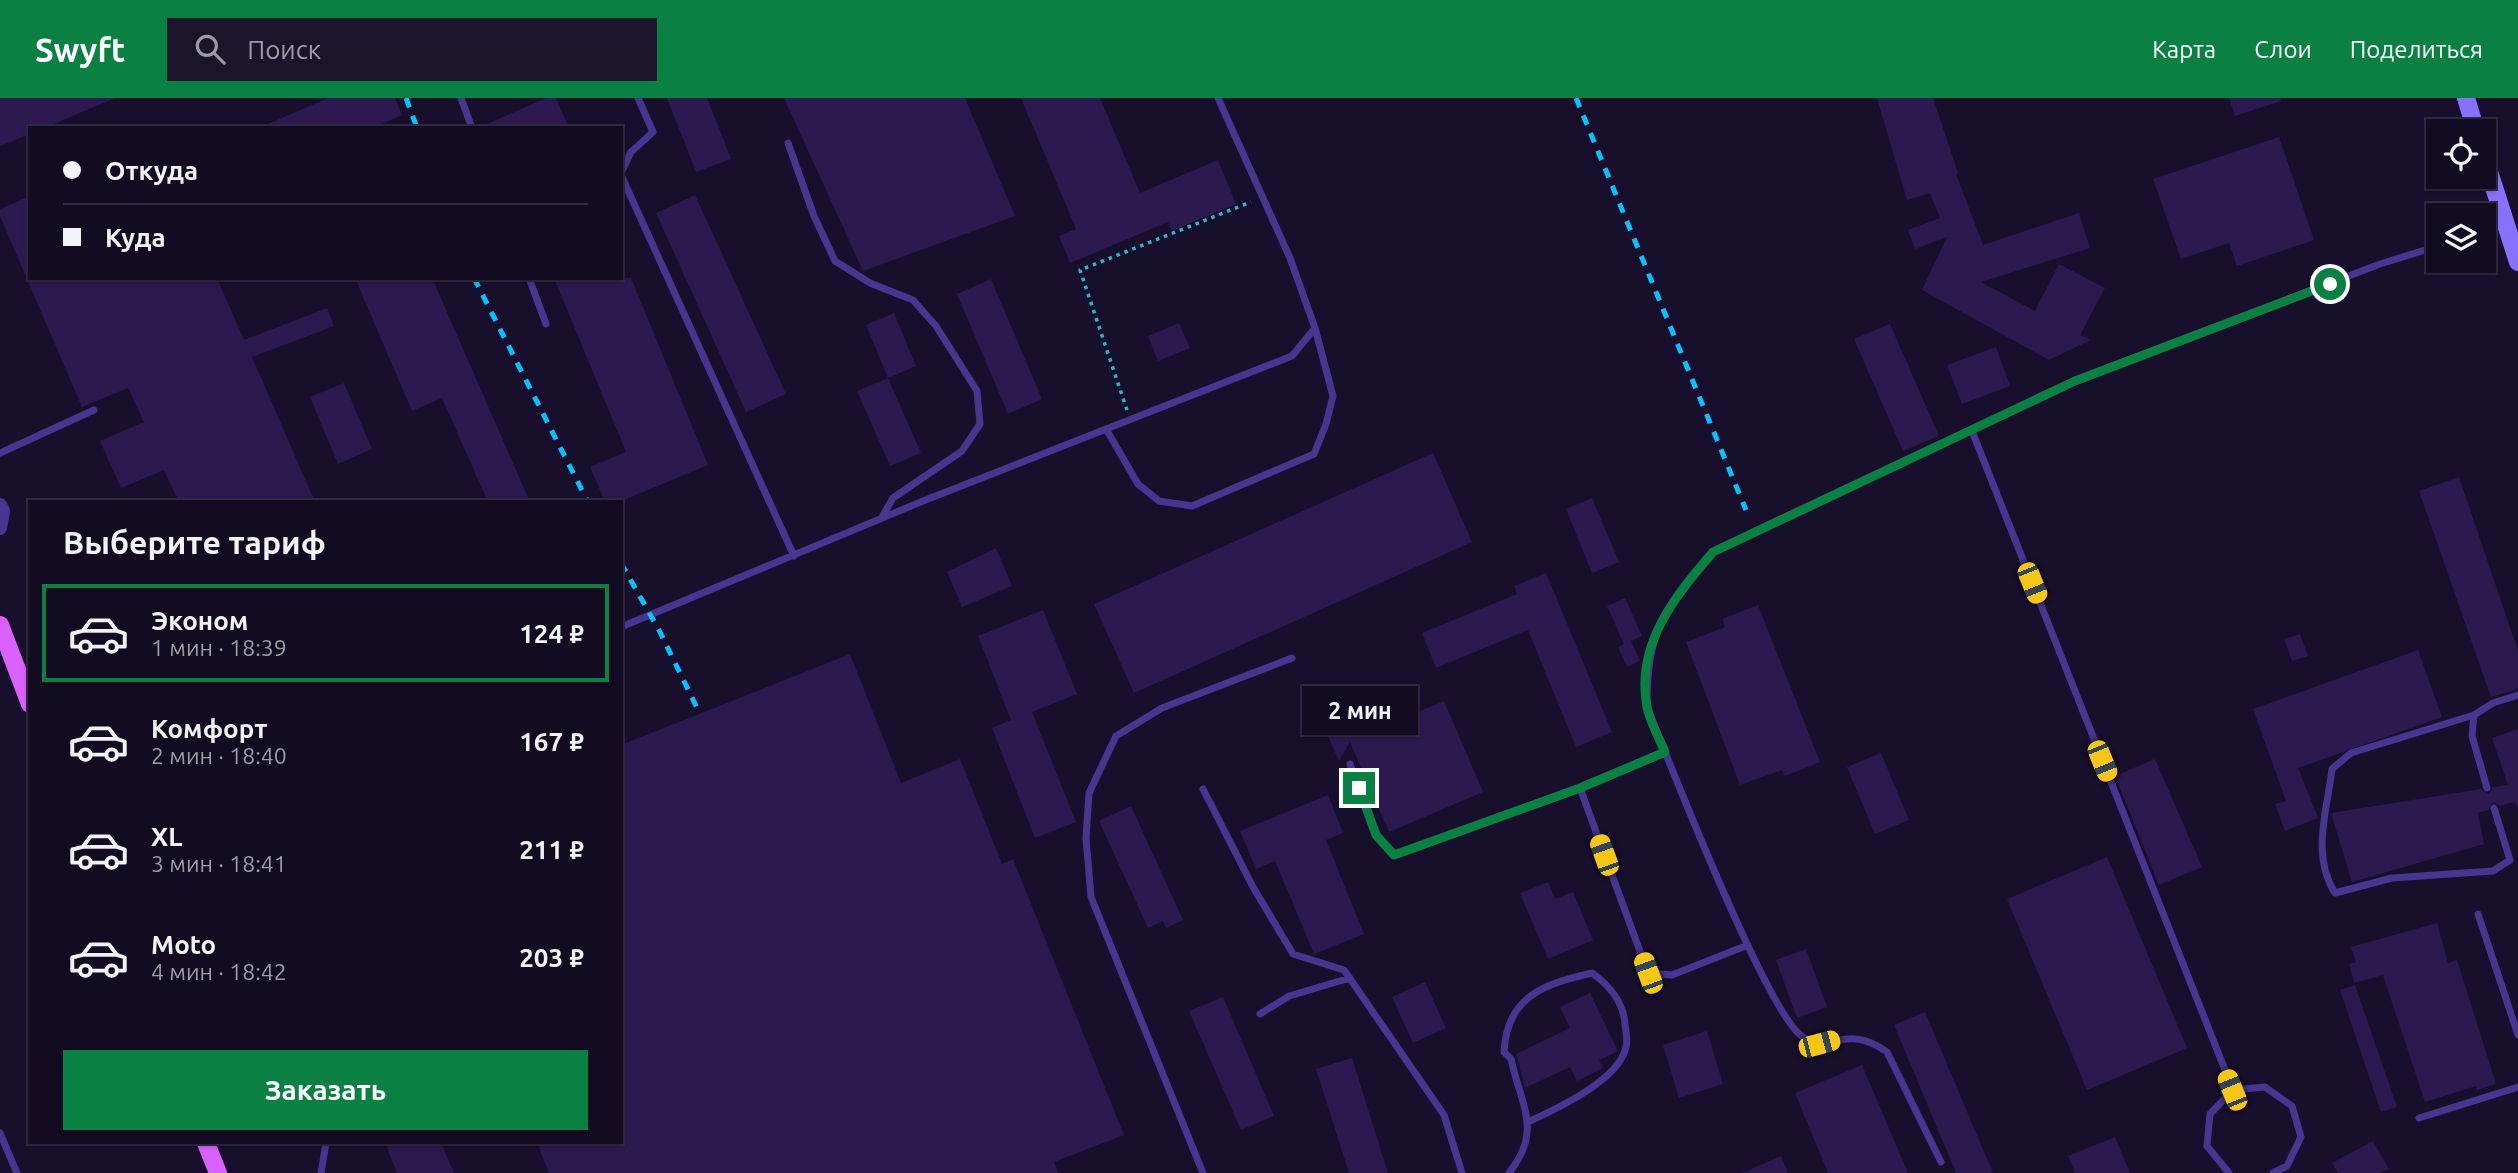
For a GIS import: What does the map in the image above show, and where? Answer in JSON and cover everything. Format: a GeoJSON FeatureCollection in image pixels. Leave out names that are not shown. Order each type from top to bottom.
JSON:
{"type":"FeatureCollection","features":[{"type":"Feature","properties":{"kind":"main road"},"geometry":{"type":"LineString","coordinates":[[2466,98],[2472,119]]}},
{"type":"Feature","properties":{"kind":"main road"},"geometry":{"type":"LineString","coordinates":[[2495,189],[2518,262]]}},
{"type":"Feature","properties":{"kind":"main road"},"geometry":{"type":"LineString","coordinates":[[0,625],[28,699]]}},
{"type":"Feature","properties":{"kind":"main road"},"geometry":{"type":"LineString","coordinates":[[206,1144],[218,1173]]}},
{"type":"Feature","properties":{"kind":"street"},"geometry":{"type":"LineString","coordinates":[[0,505],[3,511],[0,528]]}},
{"type":"Feature","properties":{"kind":"lane"},"geometry":{"type":"LineString","coordinates":[[461,98],[471,126]]}},
{"type":"Feature","properties":{"kind":"lane"},"geometry":{"type":"LineString","coordinates":[[623,170],[631,152],[653,132],[638,98]]}},
{"type":"Feature","properties":{"kind":"lane"},"geometry":{"type":"LineString","coordinates":[[1106,429],[1138,484],[1159,500],[1192,506],[1314,454],[1326,424],[1333,396],[1315,328],[1290,258],[1218,98]]}},
{"type":"Feature","properties":{"kind":"lane"},"geometry":{"type":"LineString","coordinates":[[788,143],[814,216],[835,261],[870,283],[913,300],[936,326],[977,391],[980,424],[962,451],[893,498],[882,518]]}},
{"type":"Feature","properties":{"kind":"lane"},"geometry":{"type":"LineString","coordinates":[[623,178],[794,555]]}},
{"type":"Feature","properties":{"kind":"lane"},"geometry":{"type":"LineString","coordinates":[[2496,227],[2506,224]]}},
{"type":"Feature","properties":{"kind":"lane"},"geometry":{"type":"LineString","coordinates":[[1941,1162],[1887,1052],[1871,1040],[1846,1036],[1819,1044],[1802,1036],[1788,1024],[1748,945],[1647,707],[1647,666],[1658,624],[1683,587],[1713,552],[2075,381],[2380,264],[2426,250]]}},
{"type":"Feature","properties":{"kind":"lane"},"geometry":{"type":"LineString","coordinates":[[530,280],[546,324]]}},
{"type":"Feature","properties":{"kind":"lane"},"geometry":{"type":"LineString","coordinates":[[623,626],[882,518],[1292,356],[1315,328]]}},
{"type":"Feature","properties":{"kind":"lane"},"geometry":{"type":"LineString","coordinates":[[0,453],[94,411]]}},
{"type":"Feature","properties":{"kind":"lane"},"geometry":{"type":"LineString","coordinates":[[1972,431],[2232,1090]]}},
{"type":"Feature","properties":{"kind":"lane"},"geometry":{"type":"LineString","coordinates":[[1203,1173],[1091,897],[1086,838],[1089,793],[1116,736],[1161,708],[1292,658]]}},
{"type":"Feature","properties":{"kind":"lane"},"geometry":{"type":"LineString","coordinates":[[2494,808],[2510,860],[2493,871],[2392,878],[2335,893],[2327,880],[2321,849],[2332,769],[2337,762],[2351,753],[2474,715],[2493,704],[2518,695]]}},
{"type":"Feature","properties":{"kind":"lane"},"geometry":{"type":"LineString","coordinates":[[2474,715],[2472,736],[2487,788]]}},
{"type":"Feature","properties":{"kind":"lane"},"geometry":{"type":"LineString","coordinates":[[1349,764],[1376,835],[1394,855],[1580,788],[1665,752]]}},
{"type":"Feature","properties":{"kind":"lane"},"geometry":{"type":"LineString","coordinates":[[1580,788],[1648,973],[1672,975],[1748,945]]}},
{"type":"Feature","properties":{"kind":"lane"},"geometry":{"type":"LineString","coordinates":[[1203,789],[1253,887],[1293,954],[1344,970],[1444,1115],[1462,1173]]}},
{"type":"Feature","properties":{"kind":"lane"},"geometry":{"type":"LineString","coordinates":[[2478,914],[2518,1035]]}},
{"type":"Feature","properties":{"kind":"lane"},"geometry":{"type":"LineString","coordinates":[[1509,1173],[1524,1154],[1530,1121],[1511,1059],[1504,1052],[1505,1029],[1511,1016],[1530,996],[1552,982],[1592,973],[1611,986],[1625,1016],[1626,1048],[1606,1077],[1571,1102],[1530,1121]]}},
{"type":"Feature","properties":{"kind":"lane"},"geometry":{"type":"LineString","coordinates":[[1260,1014],[1289,996],[1350,978]]}},
{"type":"Feature","properties":{"kind":"lane"},"geometry":{"type":"LineString","coordinates":[[2229,1173],[2207,1146],[2210,1114],[2232,1090],[2265,1087],[2292,1106],[2301,1137],[2287,1166],[2273,1173]]}},
{"type":"Feature","properties":{"kind":"lane"},"geometry":{"type":"LineString","coordinates":[[2419,1118],[2518,1087]]}},
{"type":"Feature","properties":{"kind":"lane"},"geometry":{"type":"LineString","coordinates":[[0,1133],[17,1173]]}},
{"type":"Feature","properties":{"kind":"lane"},"geometry":{"type":"LineString","coordinates":[[321,1173],[326,1144]]}},
{"type":"Feature","properties":{"kind":"path"},"geometry":{"type":"LineString","coordinates":[[1130,418],[1080,270],[1261,198]]}},
{"type":"Feature","properties":{"kind":"building"},"geometry":{"type":"Polygon","coordinates":[[[0,98],[115,98],[49,126],[28,126],[28,135],[0,146],[0,98]]]}},
{"type":"Feature","properties":{"kind":"building"},"geometry":{"type":"Polygon","coordinates":[[[328,98],[395,98],[402,115],[377,126],[264,126],[328,98]]]}},
{"type":"Feature","properties":{"kind":"building"},"geometry":{"type":"Polygon","coordinates":[[[546,98],[556,98],[568,126],[483,126],[546,98]]]}},
{"type":"Feature","properties":{"kind":"building"},"geometry":{"type":"Polygon","coordinates":[[[667,98],[707,98],[731,159],[696,172],[667,98]]]}},
{"type":"Feature","properties":{"kind":"building"},"geometry":{"type":"Polygon","coordinates":[[[784,98],[965,98],[1015,216],[863,271],[784,98]]]}},
{"type":"Feature","properties":{"kind":"building"},"geometry":{"type":"Polygon","coordinates":[[[1021,98],[1100,98],[1140,193],[1218,160],[1236,204],[1172,231],[1168,222],[1070,263],[1059,236],[1076,229],[1021,98]]]}},
{"type":"Feature","properties":{"kind":"building"},"geometry":{"type":"Polygon","coordinates":[[[1877,98],[1933,98],[1958,173],[1956,174],[1983,245],[2079,213],[2090,248],[1981,282],[2035,311],[2059,264],[2105,288],[2080,335],[2091,340],[2049,360],[1922,290],[1947,237],[1915,249],[1908,230],[1940,218],[1930,193],[1907,200],[1877,98]]]}},
{"type":"Feature","properties":{"kind":"building"},"geometry":{"type":"Polygon","coordinates":[[[2229,98],[2280,98],[2281,101],[2235,116],[2229,98]]]}},
{"type":"Feature","properties":{"kind":"building"},"geometry":{"type":"Polygon","coordinates":[[[2279,137],[2314,240],[2237,266],[2229,243],[2181,259],[2153,179],[2279,137]]]}},
{"type":"Feature","properties":{"kind":"building"},"geometry":{"type":"Polygon","coordinates":[[[695,195],[786,394],[746,412],[656,213],[695,195]]]}},
{"type":"Feature","properties":{"kind":"building"},"geometry":{"type":"Polygon","coordinates":[[[28,197],[28,280],[218,280],[244,340],[327,308],[334,326],[252,357],[314,500],[178,500],[164,470],[121,488],[100,441],[144,422],[128,388],[82,407],[0,216],[0,209],[28,197]]]}},
{"type":"Feature","properties":{"kind":"building"},"geometry":{"type":"Polygon","coordinates":[[[631,278],[708,465],[623,500],[604,500],[590,467],[626,452],[555,280],[631,278]]]}},
{"type":"Feature","properties":{"kind":"building"},"geometry":{"type":"Polygon","coordinates":[[[991,279],[1042,399],[1008,414],[957,294],[991,279]]]}},
{"type":"Feature","properties":{"kind":"building"},"geometry":{"type":"Polygon","coordinates":[[[356,280],[433,280],[529,500],[487,500],[442,398],[412,411],[356,280]]]}},
{"type":"Feature","properties":{"kind":"building"},"geometry":{"type":"Polygon","coordinates":[[[894,313],[916,366],[888,378],[866,325],[894,313]]]}},
{"type":"Feature","properties":{"kind":"building"},"geometry":{"type":"Polygon","coordinates":[[[1179,323],[1190,348],[1158,361],[1148,336],[1179,323]]]}},
{"type":"Feature","properties":{"kind":"building"},"geometry":{"type":"Polygon","coordinates":[[[1890,324],[1939,436],[1903,451],[1854,339],[1890,324]]]}},
{"type":"Feature","properties":{"kind":"building"},"geometry":{"type":"Polygon","coordinates":[[[1996,347],[2010,386],[1962,404],[1947,365],[1996,347]]]}},
{"type":"Feature","properties":{"kind":"building"},"geometry":{"type":"Polygon","coordinates":[[[888,378],[921,453],[890,466],[857,391],[888,378]]]}},
{"type":"Feature","properties":{"kind":"building"},"geometry":{"type":"Polygon","coordinates":[[[344,383],[372,449],[338,464],[310,397],[344,383]]]}},
{"type":"Feature","properties":{"kind":"building"},"geometry":{"type":"Polygon","coordinates":[[[1433,453],[1472,542],[1134,693],[1094,604],[1433,453]]]}},
{"type":"Feature","properties":{"kind":"building"},"geometry":{"type":"Polygon","coordinates":[[[2459,477],[2518,651],[2518,689],[2491,697],[2419,491],[2459,477]]]}},
{"type":"Feature","properties":{"kind":"building"},"geometry":{"type":"Polygon","coordinates":[[[1592,498],[1619,562],[1592,573],[1566,509],[1592,498]]]}},
{"type":"Feature","properties":{"kind":"building"},"geometry":{"type":"Polygon","coordinates":[[[996,548],[1012,586],[962,607],[947,572],[996,548]]]}},
{"type":"Feature","properties":{"kind":"building"},"geometry":{"type":"Polygon","coordinates":[[[1546,573],[1612,732],[1576,747],[1528,630],[1436,668],[1422,633],[1517,594],[1514,586],[1546,573]]]}},
{"type":"Feature","properties":{"kind":"building"},"geometry":{"type":"Polygon","coordinates":[[[1625,598],[1642,636],[1631,641],[1640,661],[1627,667],[1618,647],[1624,644],[1607,606],[1625,598]]]}},
{"type":"Feature","properties":{"kind":"building"},"geometry":{"type":"Polygon","coordinates":[[[1758,605],[1820,762],[1785,776],[1782,770],[1740,785],[1686,642],[1725,627],[1722,619],[1758,605]]]}},
{"type":"Feature","properties":{"kind":"building"},"geometry":{"type":"Polygon","coordinates":[[[1043,610],[1077,694],[1032,712],[1076,822],[1035,838],[992,728],[1011,720],[978,636],[1043,610]]]}},
{"type":"Feature","properties":{"kind":"building"},"geometry":{"type":"Polygon","coordinates":[[[2300,634],[2308,656],[2292,661],[2284,639],[2300,634]]]}},
{"type":"Feature","properties":{"kind":"building"},"geometry":{"type":"Polygon","coordinates":[[[2418,650],[2442,717],[2298,768],[2318,818],[2285,831],[2275,804],[2286,801],[2253,709],[2418,650]]]}},
{"type":"Feature","properties":{"kind":"building"},"geometry":{"type":"Polygon","coordinates":[[[850,654],[901,783],[960,759],[1002,864],[1013,859],[1124,1135],[1054,1162],[1058,1173],[549,1173],[537,1144],[623,1144],[623,744],[850,654]]]}},
{"type":"Feature","properties":{"kind":"building"},"geometry":{"type":"Polygon","coordinates":[[[1407,688],[1420,711],[1444,701],[1483,792],[1389,832],[1350,742],[1339,761],[1323,725],[1407,688]]]}},
{"type":"Feature","properties":{"kind":"building"},"geometry":{"type":"Polygon","coordinates":[[[2518,729],[2518,807],[2514,802],[2500,806],[2493,802],[2488,810],[2478,813],[2484,844],[2352,882],[2331,813],[2481,789],[2489,794],[2493,787],[2508,785],[2492,738],[2518,729]]]}},
{"type":"Feature","properties":{"kind":"building"},"geometry":{"type":"Polygon","coordinates":[[[1881,753],[1909,820],[1875,834],[1847,767],[1881,753]]]}},
{"type":"Feature","properties":{"kind":"building"},"geometry":{"type":"Polygon","coordinates":[[[2155,759],[2202,867],[2159,885],[2115,776],[2155,759]]]}},
{"type":"Feature","properties":{"kind":"building"},"geometry":{"type":"Polygon","coordinates":[[[1328,795],[1343,833],[1326,840],[1364,934],[1314,954],[1275,861],[1256,869],[1240,831],[1328,795]]]}},
{"type":"Feature","properties":{"kind":"building"},"geometry":{"type":"Polygon","coordinates":[[[1131,806],[1183,920],[1166,928],[1163,921],[1148,928],[1099,821],[1131,806]]]}},
{"type":"Feature","properties":{"kind":"building"},"geometry":{"type":"Polygon","coordinates":[[[2107,857],[2187,1048],[2087,1090],[2007,899],[2107,857]]]}},
{"type":"Feature","properties":{"kind":"building"},"geometry":{"type":"Polygon","coordinates":[[[1548,882],[1555,899],[1573,892],[1593,940],[1548,959],[1520,893],[1548,882]]]}},
{"type":"Feature","properties":{"kind":"building"},"geometry":{"type":"Polygon","coordinates":[[[2437,923],[2448,963],[2457,960],[2496,1084],[2477,1090],[2476,1086],[2425,1102],[2383,975],[2354,983],[2349,964],[2356,962],[2351,947],[2437,923]]]}},
{"type":"Feature","properties":{"kind":"building"},"geometry":{"type":"Polygon","coordinates":[[[1806,949],[1827,1007],[1797,1018],[1776,960],[1806,949]]]}},
{"type":"Feature","properties":{"kind":"building"},"geometry":{"type":"Polygon","coordinates":[[[1425,982],[1446,1028],[1413,1043],[1392,997],[1425,982]]]}},
{"type":"Feature","properties":{"kind":"building"},"geometry":{"type":"Polygon","coordinates":[[[2355,985],[2397,1107],[2381,1112],[2340,990],[2355,985]]]}},
{"type":"Feature","properties":{"kind":"building"},"geometry":{"type":"Polygon","coordinates":[[[1590,993],[1618,1051],[1599,1060],[1603,1068],[1577,1081],[1570,1067],[1525,1088],[1516,1054],[1570,1028],[1560,1007],[1590,993]]]}},
{"type":"Feature","properties":{"kind":"building"},"geometry":{"type":"Polygon","coordinates":[[[1223,997],[1274,1116],[1241,1130],[1189,1011],[1223,997]]]}},
{"type":"Feature","properties":{"kind":"building"},"geometry":{"type":"Polygon","coordinates":[[[1925,1012],[1993,1173],[1956,1173],[1894,1025],[1925,1012]]]}},
{"type":"Feature","properties":{"kind":"building"},"geometry":{"type":"Polygon","coordinates":[[[1707,1031],[1723,1084],[1679,1098],[1663,1045],[1707,1031]]]}},
{"type":"Feature","properties":{"kind":"building"},"geometry":{"type":"Polygon","coordinates":[[[1352,1058],[1388,1173],[1349,1173],[1316,1069],[1352,1058]]]}},
{"type":"Feature","properties":{"kind":"building"},"geometry":{"type":"Polygon","coordinates":[[[1862,1065],[1908,1173],[1828,1173],[1795,1093],[1862,1065]]]}},
{"type":"Feature","properties":{"kind":"building"},"geometry":{"type":"Polygon","coordinates":[[[2115,1137],[2130,1173],[2075,1173],[2068,1156],[2115,1137]]]}},
{"type":"Feature","properties":{"kind":"building"},"geometry":{"type":"Polygon","coordinates":[[[2373,1141],[2389,1169],[2380,1173],[2338,1173],[2332,1163],[2373,1141]]]}},
{"type":"Feature","properties":{"kind":"building"},"geometry":{"type":"Polygon","coordinates":[[[385,1144],[441,1144],[454,1173],[397,1173],[385,1144]]]}},
{"type":"Feature","properties":{"kind":"building"},"geometry":{"type":"Polygon","coordinates":[[[1781,1156],[1788,1173],[1742,1173],[1781,1156]]]}},
{"type":"Feature","properties":{"kind":"railway"},"geometry":{"type":"LineString","coordinates":[[406,98],[416,126]]}},
{"type":"Feature","properties":{"kind":"railway"},"geometry":{"type":"LineString","coordinates":[[1576,98],[1746,510]]}},
{"type":"Feature","properties":{"kind":"railway"},"geometry":{"type":"LineString","coordinates":[[475,280],[587,500]]}},
{"type":"Feature","properties":{"kind":"railway"},"geometry":{"type":"LineString","coordinates":[[623,567],[660,632],[700,714]]}},
{"type":"Feature","properties":{"kind":"route"},"geometry":{"type":"LineString","coordinates":[[1359,788],[1376,835],[1394,855],[1580,788],[1665,752],[1647,707],[1647,666],[1658,624],[1683,587],[1713,552],[2075,381],[2330,284]]}}]}
